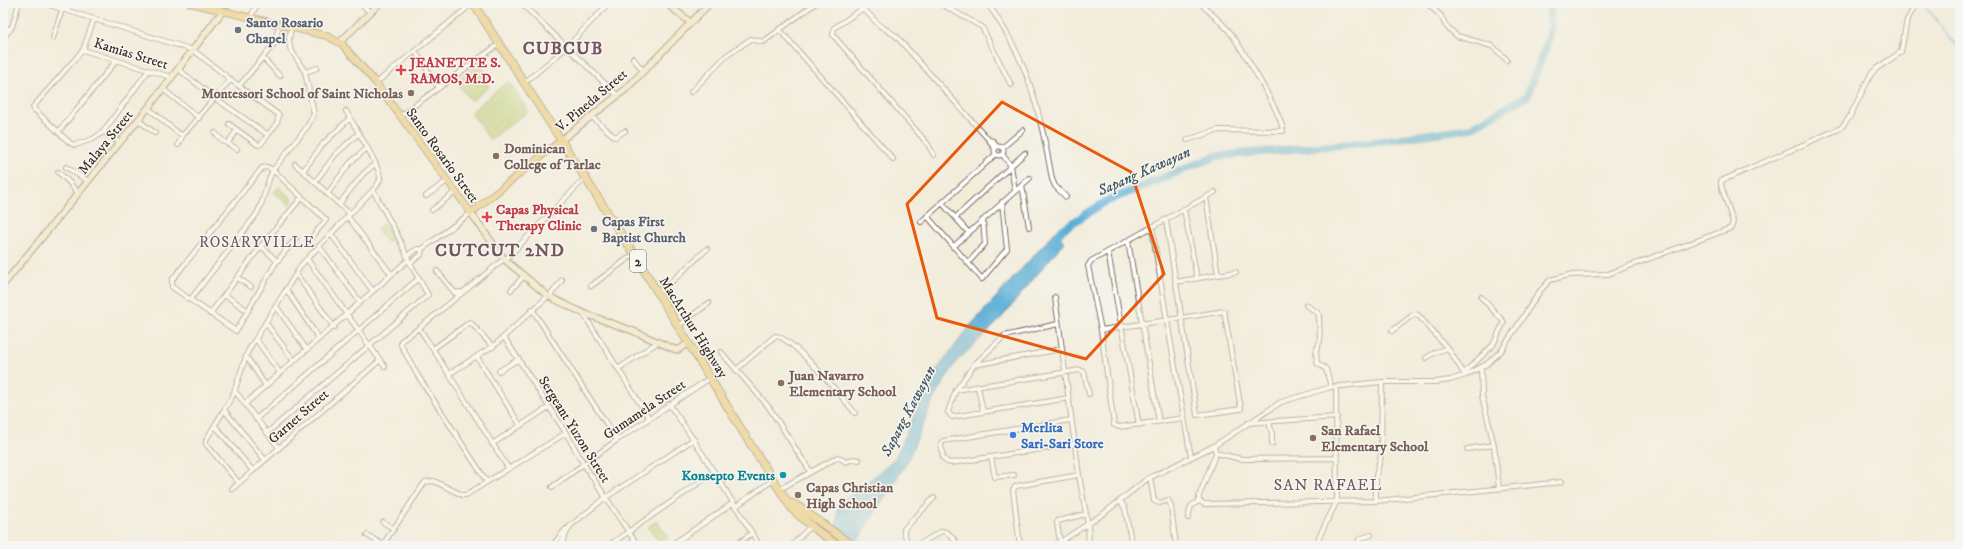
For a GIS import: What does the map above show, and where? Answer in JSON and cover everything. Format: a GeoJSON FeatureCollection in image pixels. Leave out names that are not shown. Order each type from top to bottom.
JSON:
{"type":"FeatureCollection","features":[{"type":"Feature","properties":{"kind":"highway","name":"MacArthur Highway"},"geometry":{"type":"LineString","coordinates":[[473,3],[584,179],[634,254],[773,480],[790,503],[792,509],[816,526],[839,546]]}},
{"type":"Feature","properties":{"kind":"highway","name":"MacArthur Highway"},"geometry":{"type":"LineString","coordinates":[[816,526],[853,546]]}},
{"type":"Feature","properties":{"kind":"main road","name":"Santo Rosario Street"},"geometry":{"type":"LineString","coordinates":[[190,3],[291,29],[326,36],[340,42],[376,83],[471,213]]}},
{"type":"Feature","properties":{"kind":"main road","name":"V. Pineda Street"},"geometry":{"type":"LineString","coordinates":[[471,213],[560,141]]}},
{"type":"Feature","properties":{"kind":"street"},"geometry":{"type":"LineString","coordinates":[[3,38],[15,21],[18,3]]}},
{"type":"Feature","properties":{"kind":"street"},"geometry":{"type":"LineString","coordinates":[[43,3],[193,50],[279,115],[277,123],[261,144],[258,145],[229,124]]}},
{"type":"Feature","properties":{"kind":"street"},"geometry":{"type":"LineString","coordinates":[[250,18],[258,3]]}},
{"type":"Feature","properties":{"kind":"street"},"geometry":{"type":"LineString","coordinates":[[360,3],[370,12]]}},
{"type":"Feature","properties":{"kind":"street"},"geometry":{"type":"LineString","coordinates":[[340,42],[380,3]]}},
{"type":"Feature","properties":{"kind":"street"},"geometry":{"type":"LineString","coordinates":[[376,83],[473,3]]}},
{"type":"Feature","properties":{"kind":"street"},"geometry":{"type":"LineString","coordinates":[[521,3],[566,48],[618,96]]}},
{"type":"Feature","properties":{"kind":"street"},"geometry":{"type":"LineString","coordinates":[[524,83],[566,48],[609,3]]}},
{"type":"Feature","properties":{"kind":"street"},"geometry":{"type":"LineString","coordinates":[[666,3],[690,22]]}},
{"type":"Feature","properties":{"kind":"street","name":"V. Pineda Street"},"geometry":{"type":"LineString","coordinates":[[560,141],[618,96],[710,3]]}},
{"type":"Feature","properties":{"kind":"street"},"geometry":{"type":"LineString","coordinates":[[691,92],[726,56],[751,39],[763,42],[816,3]]}},
{"type":"Feature","properties":{"kind":"street"},"geometry":{"type":"LineString","coordinates":[[858,3],[879,25],[896,36],[989,140],[992,141],[996,148],[996,154],[921,222]]}},
{"type":"Feature","properties":{"kind":"street"},"geometry":{"type":"LineString","coordinates":[[871,3],[834,28],[832,35],[927,143],[934,155]]}},
{"type":"Feature","properties":{"kind":"street"},"geometry":{"type":"LineString","coordinates":[[939,3],[982,27],[1011,85]]}},
{"type":"Feature","properties":{"kind":"street"},"geometry":{"type":"LineString","coordinates":[[987,3],[1018,52],[1037,103],[1052,179],[1055,186],[1066,197]]}},
{"type":"Feature","properties":{"kind":"street"},"geometry":{"type":"LineString","coordinates":[[1187,140],[1218,130],[1283,131],[1282,123],[1276,111],[1236,41],[1225,26],[1200,3]]}},
{"type":"Feature","properties":{"kind":"street"},"geometry":{"type":"LineString","coordinates":[[1426,3],[1441,16],[1446,26],[1457,36],[1492,46],[1507,60]]}},
{"type":"Feature","properties":{"kind":"street"},"geometry":{"type":"LineString","coordinates":[[1054,546],[1088,525],[1150,477],[1214,446],[1281,402],[1334,386],[1382,382],[1435,382],[1450,380],[1481,368],[1501,351],[1540,291],[1550,280],[1569,275],[1608,274],[1731,228],[1733,222],[1721,181],[1840,128],[1849,118],[1871,74],[1901,52],[1907,20],[1917,3]]}},
{"type":"Feature","properties":{"kind":"street"},"geometry":{"type":"LineString","coordinates":[[52,38],[62,10]]}},
{"type":"Feature","properties":{"kind":"street","name":"Malaya Street"},"geometry":{"type":"LineString","coordinates":[[3,285],[148,108],[222,12]]}},
{"type":"Feature","properties":{"kind":"street"},"geometry":{"type":"LineString","coordinates":[[94,19],[83,50],[34,107],[37,112],[75,145],[93,139],[103,132],[148,71]]}},
{"type":"Feature","properties":{"kind":"street"},"geometry":{"type":"LineString","coordinates":[[3,25],[10,30]]}},
{"type":"Feature","properties":{"kind":"street"},"geometry":{"type":"LineString","coordinates":[[239,86],[276,40],[279,26]]}},
{"type":"Feature","properties":{"kind":"street"},"geometry":{"type":"LineString","coordinates":[[190,300],[263,205],[269,178],[273,170],[307,127],[314,114],[305,72],[290,48],[289,38],[291,29]]}},
{"type":"Feature","properties":{"kind":"street"},"geometry":{"type":"LineString","coordinates":[[779,29],[893,159]]}},
{"type":"Feature","properties":{"kind":"street"},"geometry":{"type":"LineString","coordinates":[[400,116],[499,44]]}},
{"type":"Feature","properties":{"kind":"street","name":"Kamias Street"},"geometry":{"type":"LineString","coordinates":[[83,50],[148,71],[172,77]]}},
{"type":"Feature","properties":{"kind":"street"},"geometry":{"type":"LineString","coordinates":[[415,51],[439,88]]}},
{"type":"Feature","properties":{"kind":"street"},"geometry":{"type":"LineString","coordinates":[[263,58],[280,76]]}},
{"type":"Feature","properties":{"kind":"street"},"geometry":{"type":"LineString","coordinates":[[633,58],[643,71]]}},
{"type":"Feature","properties":{"kind":"street"},"geometry":{"type":"LineString","coordinates":[[59,132],[116,61]]}},
{"type":"Feature","properties":{"kind":"street"},"geometry":{"type":"LineString","coordinates":[[305,72],[317,68]]}},
{"type":"Feature","properties":{"kind":"street"},"geometry":{"type":"LineString","coordinates":[[178,69],[268,135]]}},
{"type":"Feature","properties":{"kind":"street"},"geometry":{"type":"LineString","coordinates":[[178,145],[183,135],[231,79]]}},
{"type":"Feature","properties":{"kind":"street"},"geometry":{"type":"LineString","coordinates":[[163,89],[199,118]]}},
{"type":"Feature","properties":{"kind":"street"},"geometry":{"type":"LineString","coordinates":[[148,108],[178,133],[183,135]]}},
{"type":"Feature","properties":{"kind":"street"},"geometry":{"type":"LineString","coordinates":[[239,483],[206,442],[235,391],[246,356],[286,289],[307,259],[373,190],[380,178],[367,148],[346,111]]}},
{"type":"Feature","properties":{"kind":"street"},"geometry":{"type":"LineString","coordinates":[[592,117],[615,137],[625,131]]}},
{"type":"Feature","properties":{"kind":"street"},"geometry":{"type":"LineString","coordinates":[[303,171],[323,144],[350,118]]}},
{"type":"Feature","properties":{"kind":"street"},"geometry":{"type":"LineString","coordinates":[[138,120],[156,134]]}},
{"type":"Feature","properties":{"kind":"street"},"geometry":{"type":"LineString","coordinates":[[228,143],[237,130]]}},
{"type":"Feature","properties":{"kind":"street"},"geometry":{"type":"LineString","coordinates":[[996,148],[1002,148],[1022,130]]}},
{"type":"Feature","properties":{"kind":"street"},"geometry":{"type":"LineString","coordinates":[[103,132],[120,142]]}},
{"type":"Feature","properties":{"kind":"street"},"geometry":{"type":"LineString","coordinates":[[214,133],[237,149]]}},
{"type":"Feature","properties":{"kind":"street"},"geometry":{"type":"LineString","coordinates":[[315,182],[336,154],[359,133]]}},
{"type":"Feature","properties":{"kind":"street"},"geometry":{"type":"LineString","coordinates":[[327,194],[350,164],[367,148]]}},
{"type":"Feature","properties":{"kind":"street"},"geometry":{"type":"LineString","coordinates":[[1002,148],[1002,154],[1011,166],[1015,191]]}},
{"type":"Feature","properties":{"kind":"street"},"geometry":{"type":"LineString","coordinates":[[955,218],[1025,153]]}},
{"type":"Feature","properties":{"kind":"street"},"geometry":{"type":"LineString","coordinates":[[996,154],[999,156],[1002,154]]}},
{"type":"Feature","properties":{"kind":"street"},"geometry":{"type":"LineString","coordinates":[[295,164],[340,204],[391,274]]}},
{"type":"Feature","properties":{"kind":"street"},"geometry":{"type":"LineString","coordinates":[[340,204],[363,174],[375,164]]}},
{"type":"Feature","properties":{"kind":"street"},"geometry":{"type":"LineString","coordinates":[[66,166],[88,181]]}},
{"type":"Feature","properties":{"kind":"street"},"geometry":{"type":"LineString","coordinates":[[296,238],[276,261],[236,331],[172,287],[172,280],[259,170],[267,167],[273,170],[326,220],[312,237]]}},
{"type":"Feature","properties":{"kind":"street"},"geometry":{"type":"LineString","coordinates":[[58,172],[78,193]]}},
{"type":"Feature","properties":{"kind":"street"},"geometry":{"type":"LineString","coordinates":[[953,246],[1030,178]]}},
{"type":"Feature","properties":{"kind":"street"},"geometry":{"type":"LineString","coordinates":[[487,482],[418,376],[401,345],[401,342],[465,290],[505,260],[584,179]]}},
{"type":"Feature","properties":{"kind":"street"},"geometry":{"type":"LineString","coordinates":[[426,196],[447,181]]}},
{"type":"Feature","properties":{"kind":"street"},"geometry":{"type":"LineString","coordinates":[[1022,184],[1029,227]]}},
{"type":"Feature","properties":{"kind":"street"},"geometry":{"type":"LineString","coordinates":[[267,433],[428,295],[408,260],[397,234],[373,190]]}},
{"type":"Feature","properties":{"kind":"street"},"geometry":{"type":"LineString","coordinates":[[432,210],[455,192]]}},
{"type":"Feature","properties":{"kind":"street"},"geometry":{"type":"LineString","coordinates":[[1184,418],[1119,427],[1114,425],[1101,330],[1088,266],[1091,261],[1215,192]]}},
{"type":"Feature","properties":{"kind":"street"},"geometry":{"type":"LineString","coordinates":[[210,314],[261,246],[302,197]]}},
{"type":"Feature","properties":{"kind":"street"},"geometry":{"type":"LineString","coordinates":[[1206,197],[1218,275]]}},
{"type":"Feature","properties":{"kind":"street"},"geometry":{"type":"LineString","coordinates":[[942,202],[969,233]]}},
{"type":"Feature","properties":{"kind":"street"},"geometry":{"type":"LineString","coordinates":[[927,216],[982,279],[1007,249],[1002,202]]}},
{"type":"Feature","properties":{"kind":"street"},"geometry":{"type":"LineString","coordinates":[[1184,209],[1197,278]]}},
{"type":"Feature","properties":{"kind":"street","name":"V. Pineda Street"},"geometry":{"type":"LineString","coordinates":[[408,260],[417,249],[422,249],[471,213]]}},
{"type":"Feature","properties":{"kind":"street","name":"Santo Rosario Street"},"geometry":{"type":"LineString","coordinates":[[471,213],[505,260],[523,277],[548,296],[583,313],[658,342],[674,350],[678,350],[688,343]]}},
{"type":"Feature","properties":{"kind":"street"},"geometry":{"type":"LineString","coordinates":[[968,263],[985,244],[983,220]]}},
{"type":"Feature","properties":{"kind":"street"},"geometry":{"type":"LineString","coordinates":[[1101,330],[1167,321],[1181,318],[1224,311],[1241,409],[1197,415],[1181,318],[1175,282],[1166,220]]}},
{"type":"Feature","properties":{"kind":"street"},"geometry":{"type":"LineString","coordinates":[[1152,228],[1191,457]]}},
{"type":"Feature","properties":{"kind":"street"},"geometry":{"type":"LineString","coordinates":[[331,234],[372,290]]}},
{"type":"Feature","properties":{"kind":"street"},"geometry":{"type":"LineString","coordinates":[[1128,241],[1159,422]]}},
{"type":"Feature","properties":{"kind":"street"},"geometry":{"type":"LineString","coordinates":[[261,246],[276,261]]}},
{"type":"Feature","properties":{"kind":"street"},"geometry":{"type":"LineString","coordinates":[[320,246],[360,302]]}},
{"type":"Feature","properties":{"kind":"street","name":"V. Pineda Street"},"geometry":{"type":"LineString","coordinates":[[408,260],[421,255],[422,249]]}},
{"type":"Feature","properties":{"kind":"street"},"geometry":{"type":"LineString","coordinates":[[658,294],[707,249]]}},
{"type":"Feature","properties":{"kind":"street"},"geometry":{"type":"LineString","coordinates":[[1108,252],[1139,425]]}},
{"type":"Feature","properties":{"kind":"street"},"geometry":{"type":"LineString","coordinates":[[591,286],[634,254]]}},
{"type":"Feature","properties":{"kind":"street"},"geometry":{"type":"LineString","coordinates":[[307,259],[368,346],[385,367]]}},
{"type":"Feature","properties":{"kind":"street"},"geometry":{"type":"LineString","coordinates":[[245,404],[334,327],[372,290],[408,260]]}},
{"type":"Feature","properties":{"kind":"street"},"geometry":{"type":"LineString","coordinates":[[437,271],[455,293],[463,289],[465,290]]}},
{"type":"Feature","properties":{"kind":"street"},"geometry":{"type":"LineString","coordinates":[[1175,282],[1236,272]]}},
{"type":"Feature","properties":{"kind":"street"},"geometry":{"type":"LineString","coordinates":[[296,274],[334,327]]}},
{"type":"Feature","properties":{"kind":"street"},"geometry":{"type":"LineString","coordinates":[[511,290],[523,277]]}},
{"type":"Feature","properties":{"kind":"street"},"geometry":{"type":"LineString","coordinates":[[238,278],[251,287]]}},
{"type":"Feature","properties":{"kind":"street"},"geometry":{"type":"LineString","coordinates":[[256,419],[419,278]]}},
{"type":"Feature","properties":{"kind":"street"},"geometry":{"type":"LineString","coordinates":[[449,374],[493,347],[532,309],[548,296],[562,280]]}},
{"type":"Feature","properties":{"kind":"street"},"geometry":{"type":"LineString","coordinates":[[286,289],[319,339]]}},
{"type":"Feature","properties":{"kind":"street"},"geometry":{"type":"LineString","coordinates":[[225,295],[248,311]]}},
{"type":"Feature","properties":{"kind":"street"},"geometry":{"type":"LineString","coordinates":[[1055,297],[1079,475],[1088,525],[1089,546]]}},
{"type":"Feature","properties":{"kind":"street"},"geometry":{"type":"LineString","coordinates":[[1465,374],[1494,345],[1504,322],[1481,297]]}},
{"type":"Feature","properties":{"kind":"street"},"geometry":{"type":"LineString","coordinates":[[677,326],[709,303]]}},
{"type":"Feature","properties":{"kind":"street"},"geometry":{"type":"LineString","coordinates":[[276,306],[307,350]]}},
{"type":"Feature","properties":{"kind":"street"},"geometry":{"type":"LineString","coordinates":[[1306,306],[1318,312],[1320,341],[1316,351],[1317,363],[1326,369],[1334,386],[1337,417],[1337,501],[1319,537],[1318,546]]}},
{"type":"Feature","properties":{"kind":"street"},"geometry":{"type":"LineString","coordinates":[[532,309],[616,440]]}},
{"type":"Feature","properties":{"kind":"street"},"geometry":{"type":"LineString","coordinates":[[583,313],[649,418]]}},
{"type":"Feature","properties":{"kind":"street"},"geometry":{"type":"LineString","coordinates":[[1392,331],[1416,314],[1448,348],[1465,374]]}},
{"type":"Feature","properties":{"kind":"street"},"geometry":{"type":"LineString","coordinates":[[433,349],[470,322],[493,347]]}},
{"type":"Feature","properties":{"kind":"street"},"geometry":{"type":"LineString","coordinates":[[266,323],[294,361]]}},
{"type":"Feature","properties":{"kind":"street"},"geometry":{"type":"LineString","coordinates":[[1058,324],[1004,336],[974,365],[956,390],[948,412],[950,416],[1069,398]]}},
{"type":"Feature","properties":{"kind":"street"},"geometry":{"type":"LineString","coordinates":[[419,328],[508,468]]}},
{"type":"Feature","properties":{"kind":"street"},"geometry":{"type":"LineString","coordinates":[[736,370],[775,336],[780,337],[812,364],[855,413]]}},
{"type":"Feature","properties":{"kind":"street","name":"Sergeant Yuzon Street"},"geometry":{"type":"LineString","coordinates":[[504,337],[566,433],[605,498],[638,546]]}},
{"type":"Feature","properties":{"kind":"street"},"geometry":{"type":"LineString","coordinates":[[256,339],[280,373]]}},
{"type":"Feature","properties":{"kind":"street"},"geometry":{"type":"LineString","coordinates":[[618,369],[658,342]]}},
{"type":"Feature","properties":{"kind":"street"},"geometry":{"type":"LineString","coordinates":[[1426,358],[1436,352],[1448,348]]}},
{"type":"Feature","properties":{"kind":"street"},"geometry":{"type":"LineString","coordinates":[[974,365],[1062,349]]}},
{"type":"Feature","properties":{"kind":"street"},"geometry":{"type":"LineString","coordinates":[[721,352],[768,406],[810,471]]}},
{"type":"Feature","properties":{"kind":"street"},"geometry":{"type":"LineString","coordinates":[[246,356],[266,386]]}},
{"type":"Feature","properties":{"kind":"street"},"geometry":{"type":"LineString","coordinates":[[477,357],[520,426]]}},
{"type":"Feature","properties":{"kind":"street"},"geometry":{"type":"LineString","coordinates":[[499,371],[519,359]]}},
{"type":"Feature","properties":{"kind":"street","name":"Garnet Street"},"geometry":{"type":"LineString","coordinates":[[232,489],[380,361]]}},
{"type":"Feature","properties":{"kind":"street"},"geometry":{"type":"LineString","coordinates":[[1481,368],[1482,396],[1494,446],[1499,488]]}},
{"type":"Feature","properties":{"kind":"street"},"geometry":{"type":"LineString","coordinates":[[956,390],[1083,370],[1089,394]]}},
{"type":"Feature","properties":{"kind":"street","name":"Gumamela Street"},"geometry":{"type":"LineString","coordinates":[[552,487],[616,440],[710,378]]}},
{"type":"Feature","properties":{"kind":"street"},"geometry":{"type":"LineString","coordinates":[[1376,501],[1376,476],[1381,455],[1382,382]]}},
{"type":"Feature","properties":{"kind":"street"},"geometry":{"type":"LineString","coordinates":[[978,386],[983,412]]}},
{"type":"Feature","properties":{"kind":"street"},"geometry":{"type":"LineString","coordinates":[[235,391],[279,448]]}},
{"type":"Feature","properties":{"kind":"street"},"geometry":{"type":"LineString","coordinates":[[669,404],[694,439],[713,473],[760,546]]}},
{"type":"Feature","properties":{"kind":"street"},"geometry":{"type":"LineString","coordinates":[[492,444],[549,407]]}},
{"type":"Feature","properties":{"kind":"street"},"geometry":{"type":"LineString","coordinates":[[225,411],[265,460]]}},
{"type":"Feature","properties":{"kind":"street"},"geometry":{"type":"LineString","coordinates":[[1247,423],[1337,417]]}},
{"type":"Feature","properties":{"kind":"street"},"geometry":{"type":"LineString","coordinates":[[1072,420],[943,441],[941,443],[943,458],[947,462],[1075,444]]}},
{"type":"Feature","properties":{"kind":"street"},"geometry":{"type":"LineString","coordinates":[[1269,422],[1272,434],[1272,444]]}},
{"type":"Feature","properties":{"kind":"street"},"geometry":{"type":"LineString","coordinates":[[216,426],[253,470]]}},
{"type":"Feature","properties":{"kind":"street"},"geometry":{"type":"LineString","coordinates":[[367,535],[382,545],[428,481],[434,481],[464,496],[566,433]]}},
{"type":"Feature","properties":{"kind":"street"},"geometry":{"type":"LineString","coordinates":[[552,546],[568,528],[605,498],[694,439]]}},
{"type":"Feature","properties":{"kind":"street"},"geometry":{"type":"LineString","coordinates":[[1199,501],[1199,496],[1216,453],[1214,446]]}},
{"type":"Feature","properties":{"kind":"street"},"geometry":{"type":"LineString","coordinates":[[1466,449],[1494,446]]}},
{"type":"Feature","properties":{"kind":"street"},"geometry":{"type":"LineString","coordinates":[[1216,453],[1241,460],[1337,458]]}},
{"type":"Feature","properties":{"kind":"street"},"geometry":{"type":"LineString","coordinates":[[991,456],[995,477],[1014,475]]}},
{"type":"Feature","properties":{"kind":"street"},"geometry":{"type":"LineString","coordinates":[[780,489],[810,471],[838,457],[846,462],[853,459],[859,460]]}},
{"type":"Feature","properties":{"kind":"street"},"geometry":{"type":"LineString","coordinates":[[608,546],[713,473]]}},
{"type":"Feature","properties":{"kind":"street"},"geometry":{"type":"LineString","coordinates":[[1020,546],[1013,490],[1016,486],[1079,475]]}},
{"type":"Feature","properties":{"kind":"street"},"geometry":{"type":"LineString","coordinates":[[1150,477],[1154,501],[1160,503],[1168,500],[1171,506],[1176,546]]}},
{"type":"Feature","properties":{"kind":"street"},"geometry":{"type":"LineString","coordinates":[[670,546],[773,480]]}},
{"type":"Feature","properties":{"kind":"street"},"geometry":{"type":"LineString","coordinates":[[1199,501],[1204,504],[1376,501],[1562,482]]}},
{"type":"Feature","properties":{"kind":"street"},"geometry":{"type":"LineString","coordinates":[[909,546],[904,529],[934,498]]}},
{"type":"Feature","properties":{"kind":"street"},"geometry":{"type":"LineString","coordinates":[[1120,501],[1125,508],[1132,546]]}},
{"type":"Feature","properties":{"kind":"street"},"geometry":{"type":"LineString","coordinates":[[1188,518],[1191,506],[1199,501]]}},
{"type":"Feature","properties":{"kind":"street"},"geometry":{"type":"LineString","coordinates":[[1060,542],[1058,521],[1086,514]]}},
{"type":"Feature","properties":{"kind":"street"},"geometry":{"type":"LineString","coordinates":[[383,522],[394,529]]}},
{"type":"Feature","properties":{"kind":"street"},"geometry":{"type":"LineString","coordinates":[[791,546],[816,526]]}},
{"type":"Feature","properties":{"kind":"street"},"geometry":{"type":"LineString","coordinates":[[560,546],[568,528]]}},
{"type":"Feature","properties":{"kind":"street"},"geometry":{"type":"LineString","coordinates":[[916,546],[942,531],[946,531],[958,546]]}},
{"type":"Feature","properties":{"kind":"street"},"geometry":{"type":"LineString","coordinates":[[735,546],[752,534]]}},
{"type":"Feature","properties":{"kind":"street"},"geometry":{"type":"LineString","coordinates":[[1357,546],[1359,539],[1371,535]]}},
{"type":"Feature","properties":{"kind":"street"},"geometry":{"type":"LineString","coordinates":[[1267,546],[1274,546]]}},
{"type":"Feature","properties":{"kind":"highlighted area"},"geometry":{"type":"Polygon","coordinates":[[[1002,102],[1131,172],[1164,274],[1086,359],[937,318],[907,204],[1002,102]]]}},
{"type":"Feature","properties":{"kind":"green space"},"geometry":{"type":"Polygon","coordinates":[[[479,64],[489,78],[485,81],[489,87],[471,101],[456,81],[479,64]]]}},
{"type":"Feature","properties":{"kind":"green space"},"geometry":{"type":"Polygon","coordinates":[[[506,83],[510,83],[528,111],[490,140],[471,112],[506,83]]]}},
{"type":"Feature","properties":{"kind":"green space"},"geometry":{"type":"Polygon","coordinates":[[[279,187],[293,200],[289,205],[274,192],[279,187]]]}},
{"type":"Feature","properties":{"kind":"green space"},"geometry":{"type":"Polygon","coordinates":[[[384,223],[394,237],[387,242],[377,229],[384,223]]]}},
{"type":"Feature","properties":{"kind":"green space"},"geometry":{"type":"Polygon","coordinates":[[[657,521],[668,537],[660,543],[648,527],[657,521]]]}},
{"type":"Feature","properties":{"kind":"water"},"geometry":{"type":"Polygon","coordinates":[[[1056,231],[1064,242],[998,322],[957,361],[934,398],[907,462],[854,546],[824,546],[837,524],[838,504],[856,492],[895,458],[929,382],[943,361],[970,326],[1056,231]]]}},
{"type":"Feature","properties":{"kind":"waterway","name":"Sapang Kawayan"},"geometry":{"type":"LineString","coordinates":[[1052,242],[1063,229],[1105,202],[1216,156],[1374,142],[1471,128],[1527,96],[1550,36],[1550,3]]}},
{"type":"Feature","properties":{"kind":"waterway"},"geometry":{"type":"LineString","coordinates":[[1924,4],[1927,8]]}},
{"type":"Feature","properties":{"kind":"waterway"},"geometry":{"type":"LineString","coordinates":[[1928,9],[1960,50]]}},
{"type":"Feature","properties":{"kind":"place","name":"Santo Rosario Chapel"},"geometry":{"type":"Point","coordinates":[238,30]}},
{"type":"Feature","properties":{"kind":"place","name":"JEANETTE S. RAMOS, M.D."},"geometry":{"type":"Point","coordinates":[401,70]}},
{"type":"Feature","properties":{"kind":"place","name":"Montessori School of Saint Nicholas"},"geometry":{"type":"Point","coordinates":[411,93]}},
{"type":"Feature","properties":{"kind":"place","name":"Dominican College of Tarlac"},"geometry":{"type":"Point","coordinates":[496,156]}},
{"type":"Feature","properties":{"kind":"place","name":"Capas Physical Therapy Clinic"},"geometry":{"type":"Point","coordinates":[487,217]}},
{"type":"Feature","properties":{"kind":"place","name":"Capas First Baptist Church"},"geometry":{"type":"Point","coordinates":[594,229]}},
{"type":"Feature","properties":{"kind":"place","name":"Juan Navarro Elementary School"},"geometry":{"type":"Point","coordinates":[781,383]}},
{"type":"Feature","properties":{"kind":"place","name":"Merlita Sari-Sari Store"},"geometry":{"type":"Point","coordinates":[1013,435]}},
{"type":"Feature","properties":{"kind":"place","name":"San Rafael Elementary School"},"geometry":{"type":"Point","coordinates":[1313,438]}},
{"type":"Feature","properties":{"kind":"place","name":"Konsepto Events"},"geometry":{"type":"Point","coordinates":[783,475]}},
{"type":"Feature","properties":{"kind":"place","name":"Capas Christian High School"},"geometry":{"type":"Point","coordinates":[798,495]}},
{"type":"Feature","properties":{"kind":"district","name":"CUBCUB"},"geometry":{"type":"Point","coordinates":[563,48]}},
{"type":"Feature","properties":{"kind":"district","name":"ROSARYVILLE"},"geometry":{"type":"Point","coordinates":[257,242]}},
{"type":"Feature","properties":{"kind":"district","name":"CUTCUT 2ND"},"geometry":{"type":"Point","coordinates":[500,250]}},
{"type":"Feature","properties":{"kind":"district","name":"SAN RAFAEL"},"geometry":{"type":"Point","coordinates":[1328,484]}}]}
